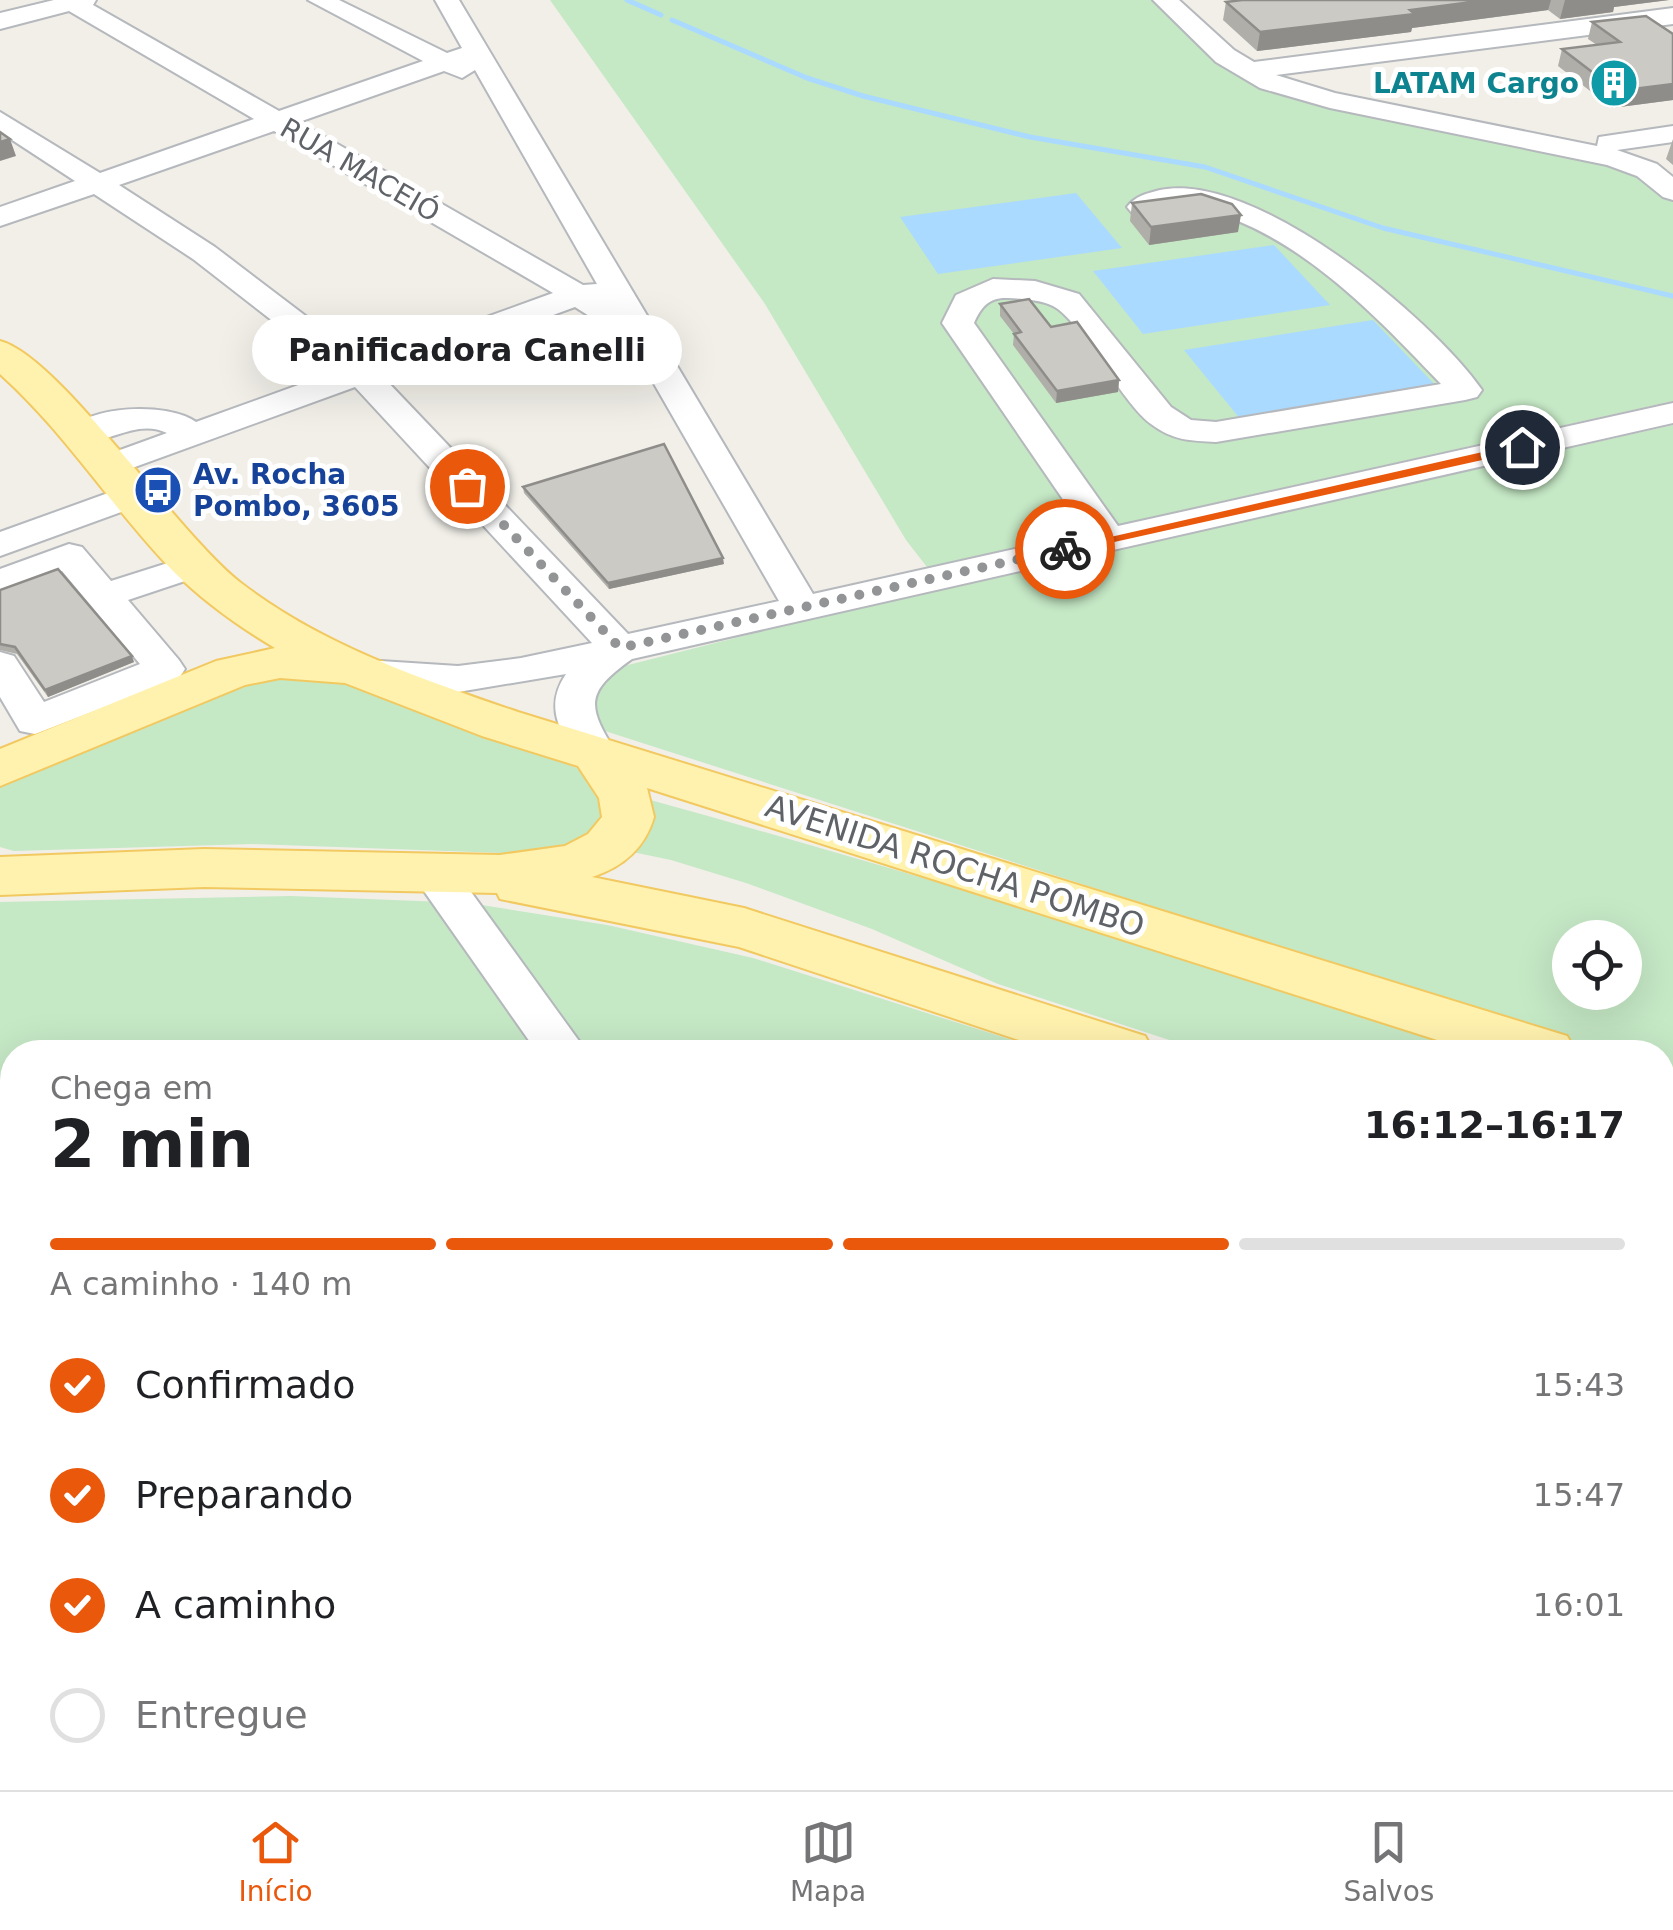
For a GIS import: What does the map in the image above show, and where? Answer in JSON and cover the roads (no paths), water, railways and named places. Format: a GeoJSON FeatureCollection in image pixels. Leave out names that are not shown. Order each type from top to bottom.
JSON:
{"type":"FeatureCollection","features":[{"type":"Feature","properties":{"kind":"main road"},"geometry":{"type":"LineString","coordinates":[[0,353],[109,464],[194,566],[276,627],[365,673]]}},
{"type":"Feature","properties":{"kind":"main road"},"geometry":{"type":"LineString","coordinates":[[0,769],[244,669],[304,663],[365,673]]}},
{"type":"Feature","properties":{"kind":"main road","name":"AVENIDA ROCHA POMBO"},"geometry":{"type":"LineString","coordinates":[[365,673],[500,724],[1508,1040]]}},
{"type":"Feature","properties":{"kind":"main road"},"geometry":{"type":"LineString","coordinates":[[445,875],[566,864],[600,852],[616,840],[629,814],[627,799],[596,754]]}},
{"type":"Feature","properties":{"kind":"main road"},"geometry":{"type":"LineString","coordinates":[[13,871],[198,868],[445,875],[616,900],[744,928],[1087,1040]]}},
{"type":"Feature","properties":{"kind":"street"},"geometry":{"type":"LineString","coordinates":[[320,0],[498,88]]}},
{"type":"Feature","properties":{"kind":"street"},"geometry":{"type":"LineString","coordinates":[[0,546],[109,464],[146,416],[175,419],[192,435],[361,374],[603,298],[498,88],[447,0]]}},
{"type":"Feature","properties":{"kind":"street"},"geometry":{"type":"LineString","coordinates":[[1165,0],[1246,71],[1269,82],[1330,100],[1634,164],[1673,191]]}},
{"type":"Feature","properties":{"kind":"street"},"geometry":{"type":"LineString","coordinates":[[0,22],[74,1]]}},
{"type":"Feature","properties":{"kind":"street","name":"RUA MACEIÓ"},"geometry":{"type":"LineString","coordinates":[[74,1],[276,121],[603,298],[650,346],[802,608]]}},
{"type":"Feature","properties":{"kind":"street"},"geometry":{"type":"LineString","coordinates":[[1246,71],[1673,16]]}},
{"type":"Feature","properties":{"kind":"street"},"geometry":{"type":"LineString","coordinates":[[0,217],[476,51]]}},
{"type":"Feature","properties":{"kind":"street"},"geometry":{"type":"LineString","coordinates":[[0,120],[216,261],[361,374],[620,648]]}},
{"type":"Feature","properties":{"kind":"street"},"geometry":{"type":"LineString","coordinates":[[1609,143],[1673,134]]}},
{"type":"Feature","properties":{"kind":"street"},"geometry":{"type":"LineString","coordinates":[[1109,540],[958,323],[967,302],[993,288],[1035,290],[1068,301],[1160,414],[1183,430],[1216,432],[1465,390],[1375,297],[1286,232],[1198,198],[1155,198],[1142,207]]}},
{"type":"Feature","properties":{"kind":"street"},"geometry":{"type":"LineString","coordinates":[[365,673],[422,678],[488,676],[1673,414]]}},
{"type":"Feature","properties":{"kind":"street"},"geometry":{"type":"LineString","coordinates":[[0,582],[69,556],[165,670],[35,721],[0,665]]}},
{"type":"Feature","properties":{"kind":"street"},"geometry":{"type":"LineString","coordinates":[[103,596],[194,566]]}},
{"type":"Feature","properties":{"kind":"street"},"geometry":{"type":"LineString","coordinates":[[596,754],[576,727],[572,706],[579,682],[592,667],[620,648]]}},
{"type":"Feature","properties":{"kind":"street"},"geometry":{"type":"LineString","coordinates":[[445,875],[555,1040]]}},
{"type":"Feature","properties":{"kind":"water"},"geometry":{"type":"Polygon","coordinates":[[[1076,193],[1122,248],[938,274],[900,217],[1076,193]]]}},
{"type":"Feature","properties":{"kind":"water"},"geometry":{"type":"Polygon","coordinates":[[[1274,245],[1330,305],[1143,334],[1093,271],[1274,245]]]}},
{"type":"Feature","properties":{"kind":"water"},"geometry":{"type":"Polygon","coordinates":[[[1373,320],[1437,387],[1241,420],[1184,350],[1373,320]]]}},
{"type":"Feature","properties":{"kind":"waterway"},"geometry":{"type":"LineString","coordinates":[[627,0],[661,15]]}},
{"type":"Feature","properties":{"kind":"waterway"},"geometry":{"type":"LineString","coordinates":[[672,20],[807,78],[863,96],[1030,137],[1205,167],[1383,228],[1673,296]]}},
{"type":"Feature","properties":{"kind":"place","name":"LATAM Cargo"},"geometry":{"type":"Point","coordinates":[1614,83]}},
{"type":"Feature","properties":{"kind":"place","name":"Panificadora Canelli"},"geometry":{"type":"Point","coordinates":[467,486]}},
{"type":"Feature","properties":{"kind":"place","name":"Av. Rocha Pombo, 3605"},"geometry":{"type":"Point","coordinates":[158,490]}}]}
